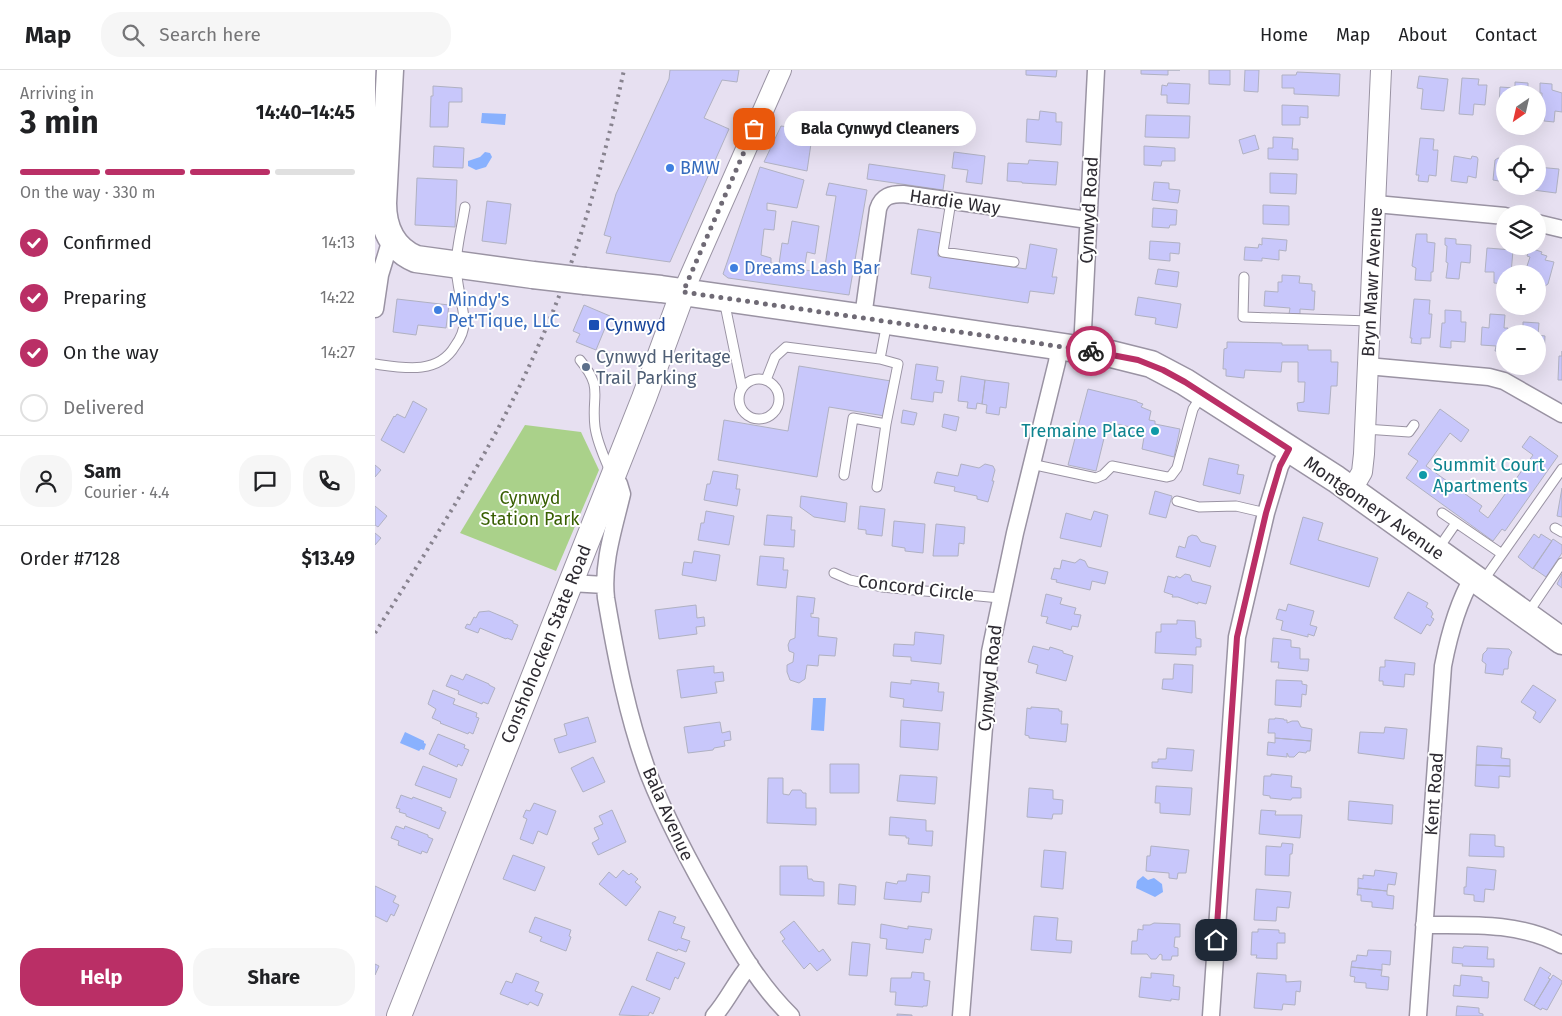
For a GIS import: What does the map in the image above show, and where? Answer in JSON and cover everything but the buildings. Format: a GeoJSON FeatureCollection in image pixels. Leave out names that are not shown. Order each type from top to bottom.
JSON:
{"type":"FeatureCollection","features":[{"type":"Feature","properties":{"kind":"main road"},"geometry":{"type":"LineString","coordinates":[[390,70],[383,203],[385,222],[383,242],[416,259],[585,282],[683,292]]}},
{"type":"Feature","properties":{"kind":"main road","name":"Montgomery Avenue"},"geometry":{"type":"LineString","coordinates":[[683,292],[1111,354],[1151,364],[1203,393],[1289,449],[1437,551],[1562,641]]}},
{"type":"Feature","properties":{"kind":"main road","name":"Conshohocken State Road"},"geometry":{"type":"LineString","coordinates":[[399,1016],[644,398],[683,292]]}},
{"type":"Feature","properties":{"kind":"street"},"geometry":{"type":"LineString","coordinates":[[683,292],[781,70]]}},
{"type":"Feature","properties":{"kind":"street","name":"Cynwyd Road"},"geometry":{"type":"LineString","coordinates":[[961,1016],[989,652],[1031,464],[1057,362],[1085,330],[1088,220],[1096,70]]}},
{"type":"Feature","properties":{"kind":"street","name":"Bryn Mawr Avenue"},"geometry":{"type":"LineString","coordinates":[[1351,491],[1362,472],[1381,70]]}},
{"type":"Feature","properties":{"kind":"street","name":"Hardie Way"},"geometry":{"type":"LineString","coordinates":[[875,319],[878,208],[882,200],[888,196],[897,194],[1088,220]]}},
{"type":"Feature","properties":{"kind":"street"},"geometry":{"type":"LineString","coordinates":[[1376,204],[1496,215]]}},
{"type":"Feature","properties":{"kind":"street"},"geometry":{"type":"LineString","coordinates":[[1546,225],[1562,229]]}},
{"type":"Feature","properties":{"kind":"street"},"geometry":{"type":"LineString","coordinates":[[375,309],[381,275],[383,242]]}},
{"type":"Feature","properties":{"kind":"street"},"geometry":{"type":"LineString","coordinates":[[1367,366],[1489,377],[1504,381],[1562,414]]}},
{"type":"Feature","properties":{"kind":"street"},"geometry":{"type":"LineString","coordinates":[[1211,1016],[1237,637],[1266,513],[1280,466],[1289,449]]}},
{"type":"Feature","properties":{"kind":"street","name":"Bala Avenue"},"geometry":{"type":"LineString","coordinates":[[613,476],[619,484],[622,494],[606,565],[605,585],[613,637],[624,687],[649,775],[696,876],[750,965],[769,992],[791,1016]]}},
{"type":"Feature","properties":{"kind":"street","name":"Kent Road"},"geometry":{"type":"LineString","coordinates":[[1418,1016],[1443,666],[1463,593],[1477,580]]}},
{"type":"Feature","properties":{"kind":"street"},"geometry":{"type":"LineString","coordinates":[[570,583],[605,585]]}},
{"type":"Feature","properties":{"kind":"street"},"geometry":{"type":"LineString","coordinates":[[1424,924],[1504,926],[1532,932],[1562,945]]}},
{"type":"Feature","properties":{"kind":"street"},"geometry":{"type":"LineString","coordinates":[[714,1016],[750,965]]}},
{"type":"Feature","properties":{"kind":"lane"},"geometry":{"type":"LineString","coordinates":[[951,201],[943,252],[1014,262]]}},
{"type":"Feature","properties":{"kind":"lane"},"geometry":{"type":"LineString","coordinates":[[375,364],[408,368],[438,363],[451,353],[461,337],[464,320],[456,265],[465,207]]}},
{"type":"Feature","properties":{"kind":"lane"},"geometry":{"type":"LineString","coordinates":[[1245,277],[1243,317],[1369,320]]}},
{"type":"Feature","properties":{"kind":"lane"},"geometry":{"type":"LineString","coordinates":[[723,297],[743,388]]}},
{"type":"Feature","properties":{"kind":"lane"},"geometry":{"type":"LineString","coordinates":[[875,319],[880,359]]}},
{"type":"Feature","properties":{"kind":"lane"},"geometry":{"type":"LineString","coordinates":[[766,380],[775,357],[786,347],[880,359],[898,364],[886,424],[877,487]]}},
{"type":"Feature","properties":{"kind":"lane"},"geometry":{"type":"LineString","coordinates":[[580,360],[595,382],[595,428],[602,452],[613,476]]}},
{"type":"Feature","properties":{"kind":"lane"},"geometry":{"type":"LineString","coordinates":[[752,380],[766,380],[775,387],[779,398],[775,411],[765,418],[753,417],[743,410],[739,399],[743,388],[752,380]]}},
{"type":"Feature","properties":{"kind":"lane"},"geometry":{"type":"LineString","coordinates":[[1031,464],[1095,478],[1103,475],[1112,466],[1167,477],[1171,476],[1177,468],[1193,409],[1203,393]]}},
{"type":"Feature","properties":{"kind":"lane"},"geometry":{"type":"LineString","coordinates":[[844,475],[853,418],[886,424]]}},
{"type":"Feature","properties":{"kind":"lane"},"geometry":{"type":"LineString","coordinates":[[1365,429],[1409,432],[1414,425]]}},
{"type":"Feature","properties":{"kind":"lane"},"geometry":{"type":"LineString","coordinates":[[1477,580],[1501,554],[1562,469]]}},
{"type":"Feature","properties":{"kind":"lane"},"geometry":{"type":"LineString","coordinates":[[1177,502],[1199,507],[1237,506],[1266,513]]}},
{"type":"Feature","properties":{"kind":"lane"},"geometry":{"type":"LineString","coordinates":[[1442,513],[1501,554]]}},
{"type":"Feature","properties":{"kind":"lane"},"geometry":{"type":"LineString","coordinates":[[1437,551],[1456,523]]}},
{"type":"Feature","properties":{"kind":"lane"},"geometry":{"type":"LineString","coordinates":[[1526,615],[1562,563]]}},
{"type":"Feature","properties":{"kind":"lane","name":"Concord Circle"},"geometry":{"type":"LineString","coordinates":[[834,572],[850,580],[882,587],[1000,598]]}},
{"type":"Feature","properties":{"kind":"green space","name":"Cynwyd Station Park"},"geometry":{"type":"Polygon","coordinates":[[[525,425],[581,432],[599,470],[556,571],[460,533],[525,425]]]}},
{"type":"Feature","properties":{"kind":"water"},"geometry":{"type":"Polygon","coordinates":[[[482,113],[506,114],[505,125],[481,123],[482,113]]]}},
{"type":"Feature","properties":{"kind":"water"},"geometry":{"type":"Polygon","coordinates":[[[485,152],[490,153],[492,157],[486,167],[476,170],[468,166],[468,161],[480,157],[485,152]]]}},
{"type":"Feature","properties":{"kind":"water"},"geometry":{"type":"Polygon","coordinates":[[[813,698],[826,698],[824,731],[811,730],[813,698]]]}},
{"type":"Feature","properties":{"kind":"water"},"geometry":{"type":"Polygon","coordinates":[[[405,732],[424,741],[426,744],[424,750],[421,749],[419,751],[400,743],[405,732]]]}},
{"type":"Feature","properties":{"kind":"water"},"geometry":{"type":"Polygon","coordinates":[[[1143,876],[1148,880],[1154,878],[1162,884],[1163,892],[1155,897],[1136,888],[1137,881],[1143,876]]]}},
{"type":"Feature","properties":{"kind":"railway"},"geometry":{"type":"LineString","coordinates":[[375,633],[481,459],[519,388],[536,351],[564,283],[587,213],[598,177],[624,70]]}},
{"type":"Feature","properties":{"kind":"way so far"},"geometry":{"type":"LineString","coordinates":[[754,129],[683,292],[1091,351]]}},
{"type":"Feature","properties":{"kind":"place","name":"Bala Cynwyd Cleaners"},"geometry":{"type":"Point","coordinates":[754,129]}},
{"type":"Feature","properties":{"kind":"place","name":"BMW"},"geometry":{"type":"Point","coordinates":[670,168]}},
{"type":"Feature","properties":{"kind":"place","name":"Dreams Lash Bar"},"geometry":{"type":"Point","coordinates":[734,268]}},
{"type":"Feature","properties":{"kind":"place","name":"Mindy's Pet'Tique, LLC"},"geometry":{"type":"Point","coordinates":[438,310]}},
{"type":"Feature","properties":{"kind":"place","name":"Cynwyd"},"geometry":{"type":"Point","coordinates":[594,325]}},
{"type":"Feature","properties":{"kind":"place","name":"Cynwyd Heritage Trail Parking"},"geometry":{"type":"Point","coordinates":[586,367]}},
{"type":"Feature","properties":{"kind":"place","name":"Tremaine Place"},"geometry":{"type":"Point","coordinates":[1155,431]}},
{"type":"Feature","properties":{"kind":"place","name":"Summit Court Apartments"},"geometry":{"type":"Point","coordinates":[1423,475]}},
{"type":"Feature","properties":{"kind":"route"},"geometry":{"type":"LineString","coordinates":[[1091,351],[1151,364],[1185,382],[1289,449],[1280,466],[1266,513],[1237,637],[1216,940]]}}]}
